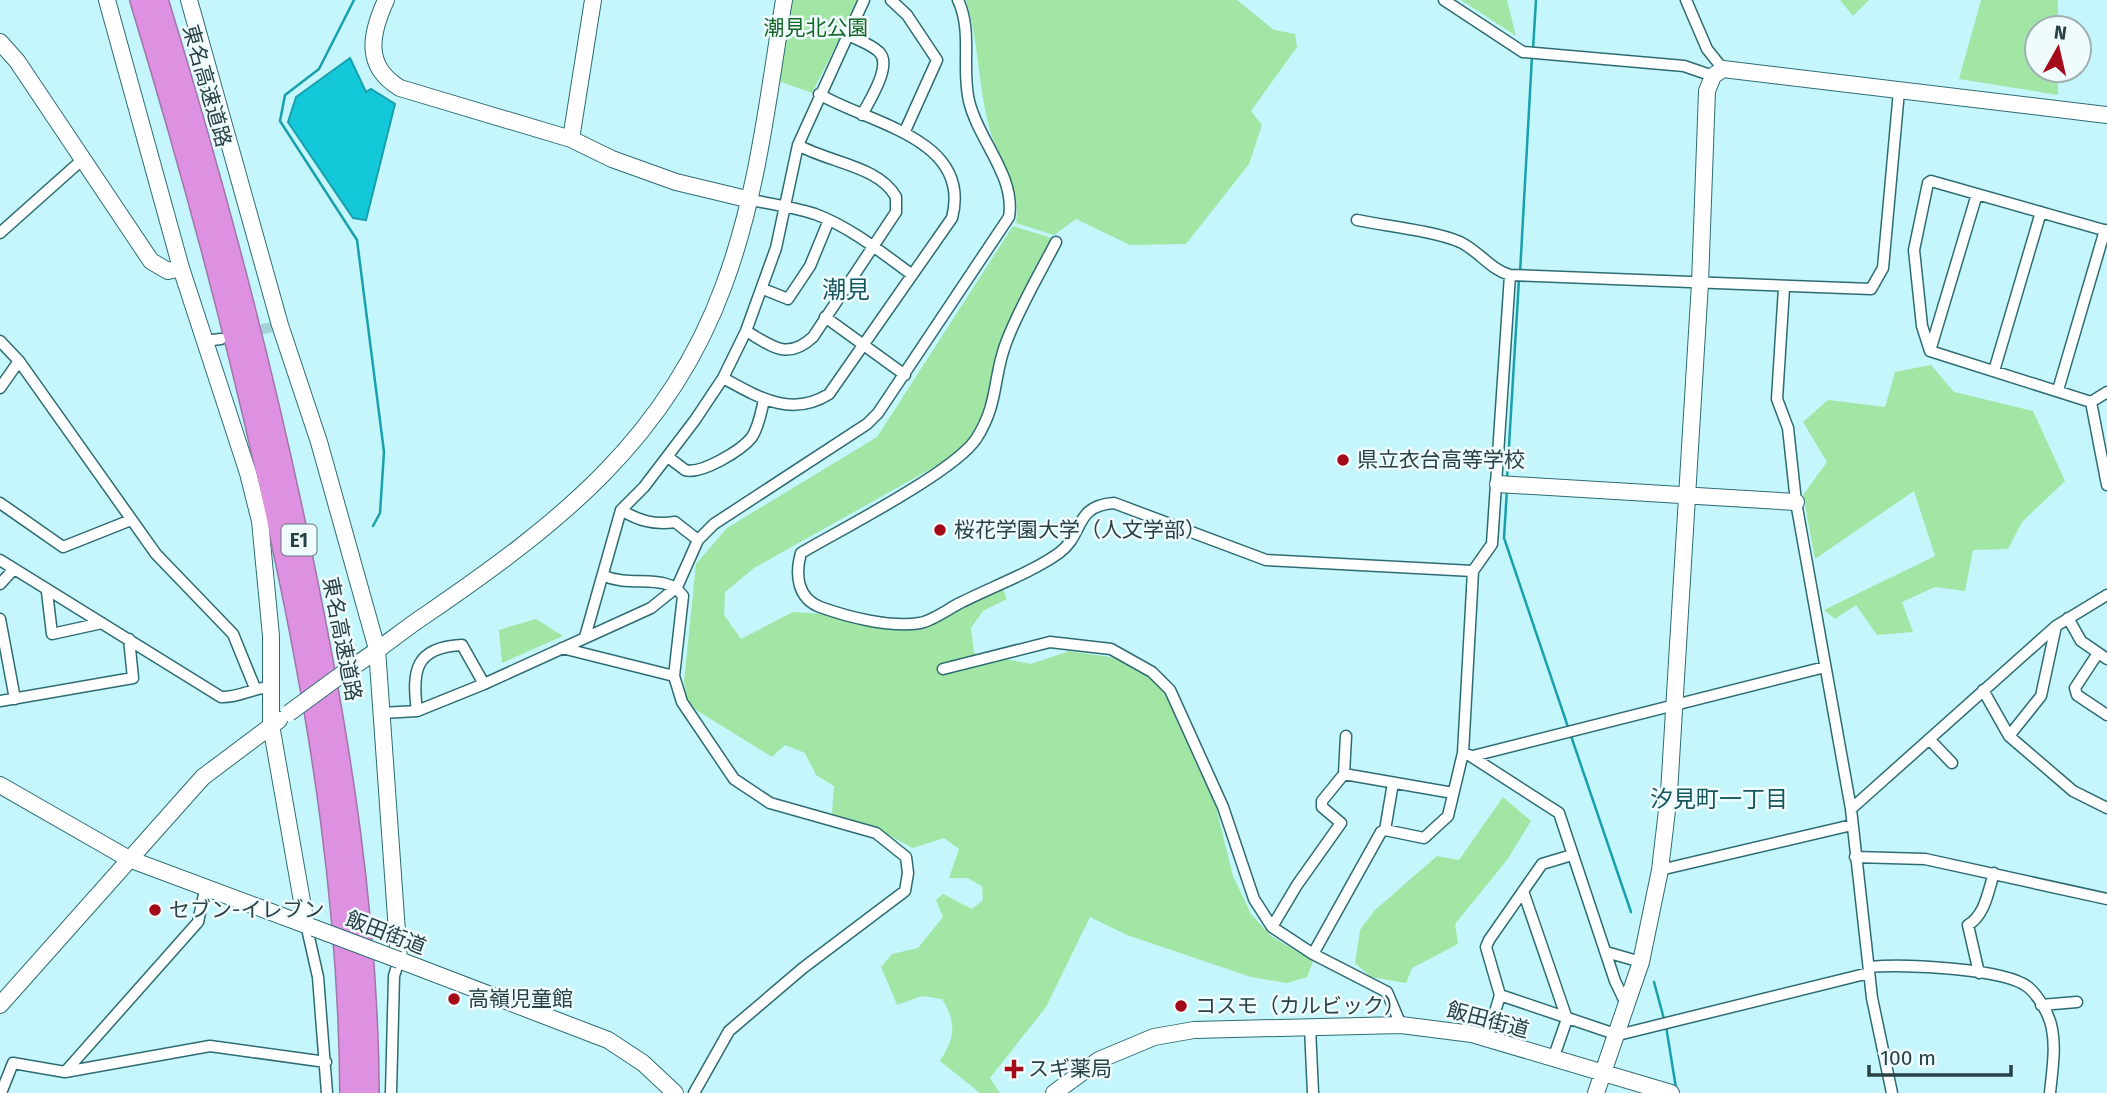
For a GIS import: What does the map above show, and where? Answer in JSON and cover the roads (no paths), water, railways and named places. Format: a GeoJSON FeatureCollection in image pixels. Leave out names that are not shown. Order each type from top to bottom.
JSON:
{"type":"FeatureCollection","features":[{"type":"Feature","properties":{"kind":"highway","name":"東名高速道路"},"geometry":{"type":"LineString","coordinates":[[140,0],[230,317],[305,654],[324,761],[340,892],[351,1093]]}},
{"type":"Feature","properties":{"kind":"highway","name":"東名高速道路"},"geometry":{"type":"LineString","coordinates":[[158,0],[242,294],[291,502],[322,652],[341,758],[359,893],[369,1093]]}},
{"type":"Feature","properties":{"kind":"street"},"geometry":{"type":"LineString","coordinates":[[107,0],[181,268],[248,473],[260,521],[271,636],[262,688]]}},
{"type":"Feature","properties":{"kind":"street"},"geometry":{"type":"LineString","coordinates":[[190,0],[273,300],[319,442],[377,649],[399,960],[394,976],[391,1093]]}},
{"type":"Feature","properties":{"kind":"street"},"geometry":{"type":"LineString","coordinates":[[386,0],[374,30],[372,44],[377,67],[391,82],[409,91],[519,121],[571,139],[643,172],[829,220],[872,245],[911,274]]}},
{"type":"Feature","properties":{"kind":"street"},"geometry":{"type":"LineString","coordinates":[[571,139],[593,0]]}},
{"type":"Feature","properties":{"kind":"street"},"geometry":{"type":"LineString","coordinates":[[0,1005],[203,777],[271,725],[528,543],[599,482],[628,448],[670,391],[700,340],[724,288],[751,200],[783,0]]}},
{"type":"Feature","properties":{"kind":"street"},"geometry":{"type":"LineString","coordinates":[[585,637],[621,510],[668,457],[723,377],[746,331],[763,289],[798,145],[864,0]]}},
{"type":"Feature","properties":{"kind":"street"},"geometry":{"type":"LineString","coordinates":[[891,0],[907,15],[937,60],[905,131]]}},
{"type":"Feature","properties":{"kind":"street"},"geometry":{"type":"LineString","coordinates":[[382,713],[417,711],[484,684],[651,608],[677,587],[698,540],[713,524],[867,424],[905,375],[1009,217],[1007,186],[969,102],[965,19],[958,0]]}},
{"type":"Feature","properties":{"kind":"street"},"geometry":{"type":"LineString","coordinates":[[1444,0],[1523,52],[1684,66],[1718,73],[2107,115]]}},
{"type":"Feature","properties":{"kind":"street"},"geometry":{"type":"LineString","coordinates":[[1686,0],[1718,73]]}},
{"type":"Feature","properties":{"kind":"street"},"geometry":{"type":"LineString","coordinates":[[848,35],[880,53],[883,59],[883,69],[862,115]]}},
{"type":"Feature","properties":{"kind":"street"},"geometry":{"type":"LineString","coordinates":[[0,43],[17,61],[150,261],[168,271],[181,268]]}},
{"type":"Feature","properties":{"kind":"street"},"geometry":{"type":"LineString","coordinates":[[1596,1093],[1641,962],[1660,870],[1676,705],[1700,283],[1707,91],[1718,73]]}},
{"type":"Feature","properties":{"kind":"street"},"geometry":{"type":"LineString","coordinates":[[1357,220],[1459,242],[1482,255],[1498,272],[1510,275],[1784,288],[1871,289],[1883,268],[1899,91]]}},
{"type":"Feature","properties":{"kind":"street"},"geometry":{"type":"LineString","coordinates":[[723,377],[764,400],[798,406],[822,398],[836,385],[952,218],[956,199],[951,181],[938,159],[921,141],[905,131],[844,109],[819,94]]}},
{"type":"Feature","properties":{"kind":"street"},"geometry":{"type":"LineString","coordinates":[[746,331],[776,348],[793,350],[813,337],[896,212],[896,197],[890,187],[865,169],[820,158],[798,145]]}},
{"type":"Feature","properties":{"kind":"street"},"geometry":{"type":"LineString","coordinates":[[0,233],[83,159]]}},
{"type":"Feature","properties":{"kind":"street"},"geometry":{"type":"LineString","coordinates":[[1930,351],[1922,326],[1914,250],[1927,183],[1931,181],[2106,230],[2058,390]]}},
{"type":"Feature","properties":{"kind":"street"},"geometry":{"type":"LineString","coordinates":[[1930,351],[1977,194]]}},
{"type":"Feature","properties":{"kind":"street"},"geometry":{"type":"LineString","coordinates":[[1994,371],[2040,212]]}},
{"type":"Feature","properties":{"kind":"street"},"geometry":{"type":"LineString","coordinates":[[763,289],[788,299],[810,267],[829,220]]}},
{"type":"Feature","properties":{"kind":"street"},"geometry":{"type":"LineString","coordinates":[[1056,242],[1005,345],[997,389],[975,442],[952,463],[802,553],[797,568],[800,588],[810,603],[834,612],[890,622],[921,623],[1059,553],[1095,504],[1114,503],[1266,560],[1474,571]]}},
{"type":"Feature","properties":{"kind":"street"},"geometry":{"type":"LineString","coordinates":[[1313,954],[1381,832],[1385,830],[1428,837],[1448,816],[1453,793],[1468,755],[1474,571],[1492,544],[1510,275]]}},
{"type":"Feature","properties":{"kind":"street"},"geometry":{"type":"LineString","coordinates":[[1784,288],[1776,389],[1779,407],[1788,428],[1796,502],[1851,809],[1870,970],[1892,1093]]}},
{"type":"Feature","properties":{"kind":"street"},"geometry":{"type":"LineString","coordinates":[[825,317],[905,375]]}},
{"type":"Feature","properties":{"kind":"street"},"geometry":{"type":"LineString","coordinates":[[203,341],[221,339]]}},
{"type":"Feature","properties":{"kind":"street"},"geometry":{"type":"LineString","coordinates":[[0,341],[19,361],[131,520],[187,589],[202,600],[233,634],[262,688],[310,926],[318,977],[327,1093]]}},
{"type":"Feature","properties":{"kind":"street"},"geometry":{"type":"LineString","coordinates":[[1930,351],[2091,402]]}},
{"type":"Feature","properties":{"kind":"street"},"geometry":{"type":"LineString","coordinates":[[0,388],[19,361]]}},
{"type":"Feature","properties":{"kind":"street"},"geometry":{"type":"LineString","coordinates":[[2091,402],[2107,392]]}},
{"type":"Feature","properties":{"kind":"street"},"geometry":{"type":"LineString","coordinates":[[668,457],[685,470],[704,470],[748,441],[756,429],[764,400]]}},
{"type":"Feature","properties":{"kind":"street"},"geometry":{"type":"LineString","coordinates":[[2091,402],[2106,479]]}},
{"type":"Feature","properties":{"kind":"street"},"geometry":{"type":"LineString","coordinates":[[2095,426],[2107,423]]}},
{"type":"Feature","properties":{"kind":"street"},"geometry":{"type":"LineString","coordinates":[[1498,484],[1796,502]]}},
{"type":"Feature","properties":{"kind":"street"},"geometry":{"type":"LineString","coordinates":[[0,503],[63,547],[131,520]]}},
{"type":"Feature","properties":{"kind":"street"},"geometry":{"type":"LineString","coordinates":[[621,510],[636,520],[661,524],[675,522],[698,540]]}},
{"type":"Feature","properties":{"kind":"street"},"geometry":{"type":"LineString","coordinates":[[0,560],[47,592],[129,639],[221,697],[232,697],[262,688]]}},
{"type":"Feature","properties":{"kind":"street"},"geometry":{"type":"LineString","coordinates":[[0,584],[13,570]]}},
{"type":"Feature","properties":{"kind":"street"},"geometry":{"type":"LineString","coordinates":[[604,576],[621,583],[667,582],[677,587],[683,596],[674,676],[682,702],[722,763],[745,789],[770,803],[876,834],[906,857],[908,883],[901,895],[803,968],[729,1031],[694,1093]]}},
{"type":"Feature","properties":{"kind":"street"},"geometry":{"type":"LineString","coordinates":[[47,592],[52,634],[102,623]]}},
{"type":"Feature","properties":{"kind":"street"},"geometry":{"type":"LineString","coordinates":[[1851,809],[2056,626],[2107,595]]}},
{"type":"Feature","properties":{"kind":"street"},"geometry":{"type":"LineString","coordinates":[[2068,618],[2081,641],[2102,656],[2075,688],[2077,695],[2107,715]]}},
{"type":"Feature","properties":{"kind":"street"},"geometry":{"type":"LineString","coordinates":[[0,619],[15,699]]}},
{"type":"Feature","properties":{"kind":"street"},"geometry":{"type":"LineString","coordinates":[[2009,736],[2041,696],[2056,626]]}},
{"type":"Feature","properties":{"kind":"street"},"geometry":{"type":"LineString","coordinates":[[0,701],[133,678],[129,639]]}},
{"type":"Feature","properties":{"kind":"street"},"geometry":{"type":"LineString","coordinates":[[943,669],[1050,642],[1111,649],[1152,671],[1170,690],[1223,807],[1254,899],[1272,927],[1313,954],[1387,992],[1401,1026]]}},
{"type":"Feature","properties":{"kind":"street"},"geometry":{"type":"LineString","coordinates":[[417,711],[414,687],[417,664],[449,646],[461,645],[484,684]]}},
{"type":"Feature","properties":{"kind":"street"},"geometry":{"type":"LineString","coordinates":[[562,648],[674,676]]}},
{"type":"Feature","properties":{"kind":"street"},"geometry":{"type":"LineString","coordinates":[[1468,755],[1825,667]]}},
{"type":"Feature","properties":{"kind":"street"},"geometry":{"type":"LineString","coordinates":[[1983,690],[2009,736],[2073,791],[2107,808]]}},
{"type":"Feature","properties":{"kind":"street"},"geometry":{"type":"LineString","coordinates":[[1272,927],[1297,885],[1341,823],[1322,807],[1322,801],[1344,774],[1346,736]]}},
{"type":"Feature","properties":{"kind":"street"},"geometry":{"type":"LineString","coordinates":[[1929,739],[1952,763]]}},
{"type":"Feature","properties":{"kind":"street"},"geometry":{"type":"LineString","coordinates":[[1468,755],[1559,813],[1627,1006]]}},
{"type":"Feature","properties":{"kind":"street"},"geometry":{"type":"LineString","coordinates":[[1344,774],[1453,793]]}},
{"type":"Feature","properties":{"kind":"street"},"geometry":{"type":"LineString","coordinates":[[1385,830],[1393,783]]}},
{"type":"Feature","properties":{"kind":"street","name":"飯田街道"},"geometry":{"type":"LineString","coordinates":[[0,785],[129,859],[608,1041],[642,1063],[675,1093]]}},
{"type":"Feature","properties":{"kind":"street"},"geometry":{"type":"LineString","coordinates":[[1660,870],[1852,825]]}},
{"type":"Feature","properties":{"kind":"street"},"geometry":{"type":"LineString","coordinates":[[1487,1039],[1500,995],[1486,947],[1542,864],[1572,855]]}},
{"type":"Feature","properties":{"kind":"street"},"geometry":{"type":"LineString","coordinates":[[1855,857],[1925,859],[2107,899]]}},
{"type":"Feature","properties":{"kind":"street"},"geometry":{"type":"LineString","coordinates":[[1979,973],[1968,925],[1977,920],[1981,912],[1994,873]]}},
{"type":"Feature","properties":{"kind":"street"},"geometry":{"type":"LineString","coordinates":[[65,1072],[198,922],[205,890]]}},
{"type":"Feature","properties":{"kind":"street"},"geometry":{"type":"LineString","coordinates":[[1523,891],[1567,1019],[1553,1059]]}},
{"type":"Feature","properties":{"kind":"street"},"geometry":{"type":"LineString","coordinates":[[1606,952],[1641,962]]}},
{"type":"Feature","properties":{"kind":"street"},"geometry":{"type":"LineString","coordinates":[[1500,995],[1618,1035],[1898,964],[1979,973],[2018,982],[2030,989],[2041,1005],[2053,1031],[2050,1093]]}},
{"type":"Feature","properties":{"kind":"street"},"geometry":{"type":"LineString","coordinates":[[2041,1005],[2077,1002]]}},
{"type":"Feature","properties":{"kind":"street","name":"飯田街道"},"geometry":{"type":"LineString","coordinates":[[1054,1093],[1099,1060],[1154,1037],[1194,1030],[1401,1026],[1458,1031],[1671,1093]]}},
{"type":"Feature","properties":{"kind":"street"},"geometry":{"type":"LineString","coordinates":[[1310,1028],[1313,1093]]}},
{"type":"Feature","properties":{"kind":"street"},"geometry":{"type":"LineString","coordinates":[[1,1093],[13,1063],[65,1072],[210,1045],[326,1062]]}},
{"type":"Feature","properties":{"kind":"water"},"geometry":{"type":"Polygon","coordinates":[[[350,58],[366,92],[371,89],[395,104],[366,220],[353,218],[288,122],[296,97],[350,58]]]}},
{"type":"Feature","properties":{"kind":"waterway"},"geometry":{"type":"LineString","coordinates":[[354,0],[319,69],[285,95],[280,121],[357,240],[384,452],[380,513],[373,526]]}},
{"type":"Feature","properties":{"kind":"waterway"},"geometry":{"type":"LineString","coordinates":[[1533,49],[1536,0]]}},
{"type":"Feature","properties":{"kind":"waterway"},"geometry":{"type":"LineString","coordinates":[[1520,273],[1532,56]]}},
{"type":"Feature","properties":{"kind":"waterway"},"geometry":{"type":"LineString","coordinates":[[1507,479],[1519,279]]}},
{"type":"Feature","properties":{"kind":"waterway"},"geometry":{"type":"LineString","coordinates":[[1507,489],[1504,538],[1568,727]]}},
{"type":"Feature","properties":{"kind":"waterway"},"geometry":{"type":"LineString","coordinates":[[1570,733],[1631,912]]}},
{"type":"Feature","properties":{"kind":"waterway"},"geometry":{"type":"LineString","coordinates":[[1654,982],[1664,1019]]}},
{"type":"Feature","properties":{"kind":"waterway"},"geometry":{"type":"LineString","coordinates":[[1666,1026],[1676,1088]]}},
{"type":"Feature","properties":{"kind":"tunnel"},"geometry":{"type":"LineString","coordinates":[[247,333],[280,325]]}},
{"type":"Feature","properties":{"kind":"place","name":"県立衣台高等学校"},"geometry":{"type":"Point","coordinates":[1343,460]}},
{"type":"Feature","properties":{"kind":"place","name":"桜花学園大学（人文学部）"},"geometry":{"type":"Point","coordinates":[940,530]}},
{"type":"Feature","properties":{"kind":"place","name":"セブン-イレブン"},"geometry":{"type":"Point","coordinates":[155,910]}},
{"type":"Feature","properties":{"kind":"place","name":"高嶺児童館"},"geometry":{"type":"Point","coordinates":[454,999]}},
{"type":"Feature","properties":{"kind":"place","name":"コスモ（カルビック）"},"geometry":{"type":"Point","coordinates":[1181,1006]}},
{"type":"Feature","properties":{"kind":"place","name":"スギ薬局"},"geometry":{"type":"Point","coordinates":[1014,1069]}},
{"type":"Feature","properties":{"kind":"district","name":"潮見"},"geometry":{"type":"Point","coordinates":[846,290]}},
{"type":"Feature","properties":{"kind":"district","name":"汐見町一丁目"},"geometry":{"type":"Point","coordinates":[1719,799]}},
{"type":"Feature","properties":{"kind":"park label","name":"潮見北公園"},"geometry":{"type":"Point","coordinates":[816,28]}}]}
